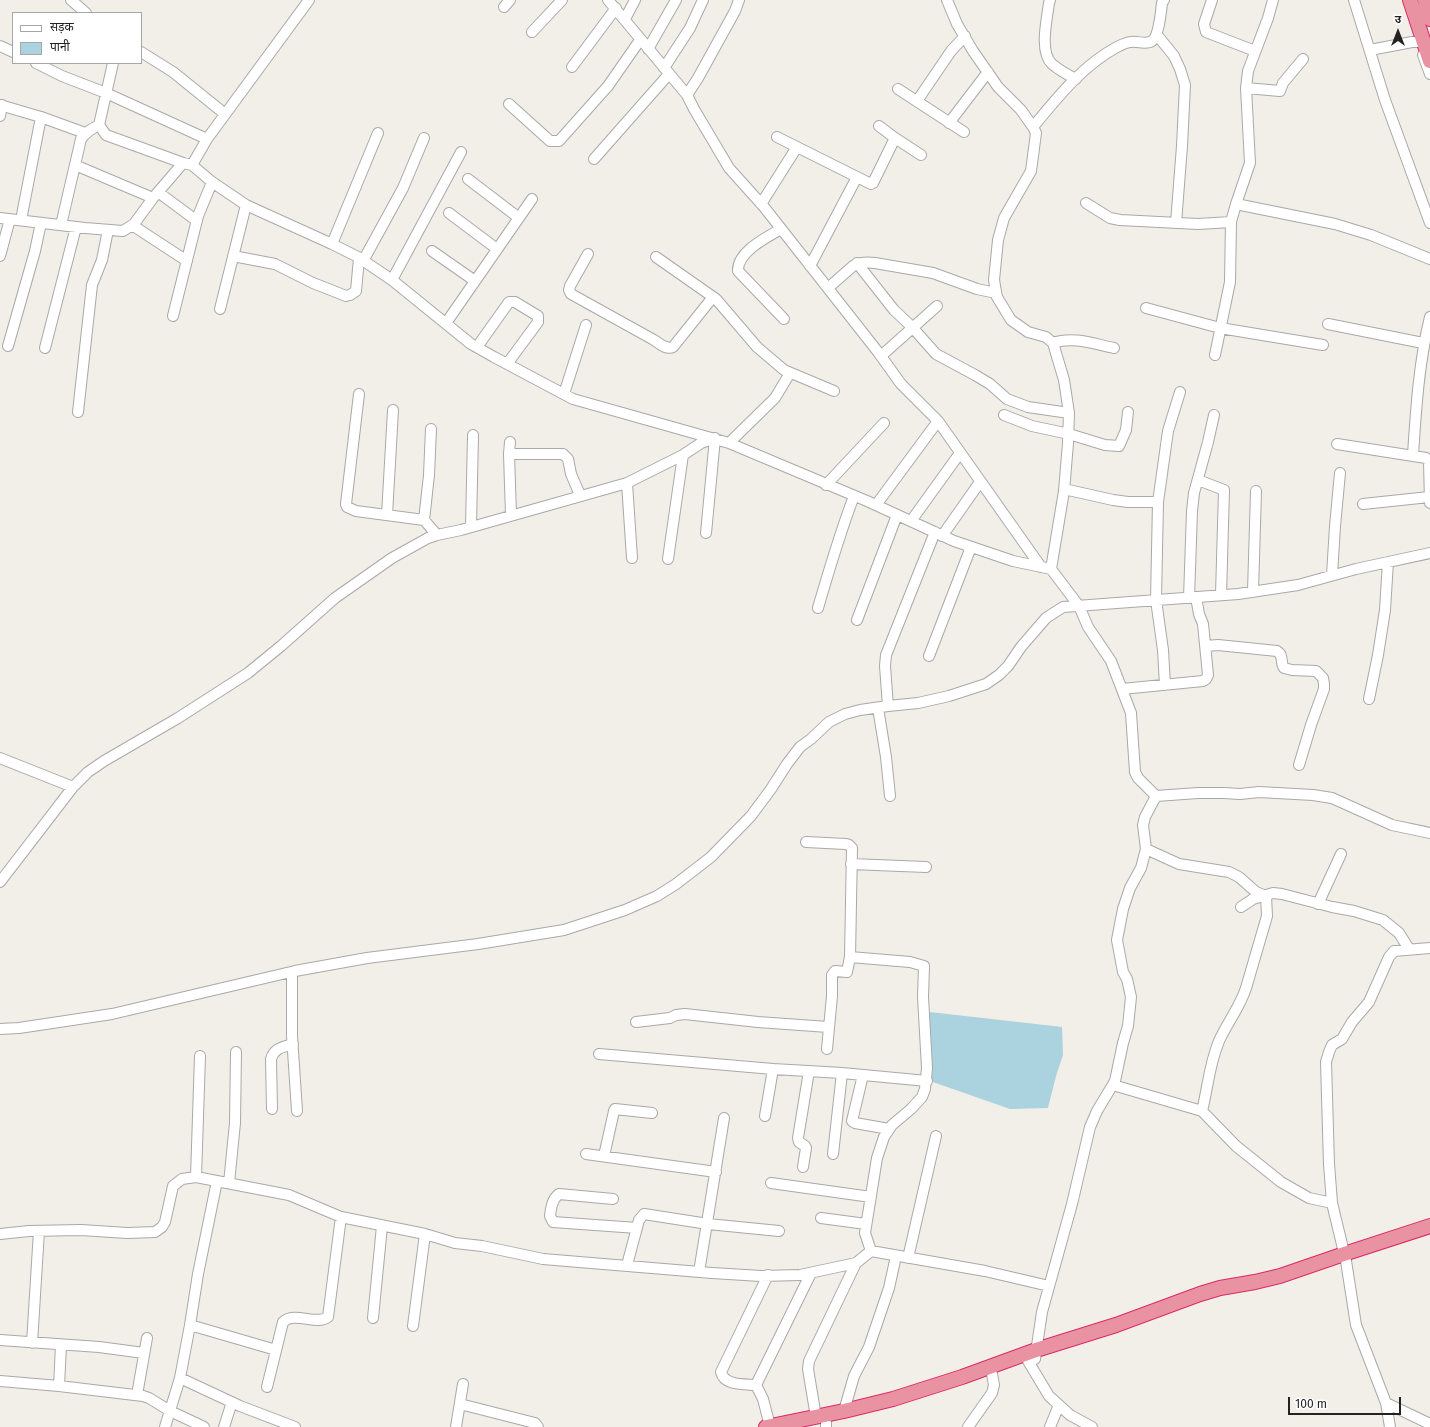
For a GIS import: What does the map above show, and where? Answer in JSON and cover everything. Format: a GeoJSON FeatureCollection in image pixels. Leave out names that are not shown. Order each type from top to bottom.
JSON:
{"type":"FeatureCollection","features":[{"type":"Feature","properties":{"kind":"highway"},"geometry":{"type":"LineString","coordinates":[[1410,0],[1420,42],[1430,61]]}},
{"type":"Feature","properties":{"kind":"highway"},"geometry":{"type":"LineString","coordinates":[[1425,0],[1430,19]]}},
{"type":"Feature","properties":{"kind":"highway"},"geometry":{"type":"LineString","coordinates":[[819,1423],[844,1411],[919,1391],[1126,1329],[1194,1304],[1221,1296],[1290,1281],[1345,1257],[1430,1226]]}},
{"type":"Feature","properties":{"kind":"highway"},"geometry":{"type":"LineString","coordinates":[[1345,1257],[1430,1236]]}},
{"type":"Feature","properties":{"kind":"highway"},"geometry":{"type":"LineString","coordinates":[[768,1426],[819,1423],[889,1407],[926,1397],[992,1374],[1033,1357]]}},
{"type":"Feature","properties":{"kind":"street"},"geometry":{"type":"LineString","coordinates":[[71,0],[85,12]]}},
{"type":"Feature","properties":{"kind":"street"},"geometry":{"type":"LineString","coordinates":[[0,256],[5,219],[123,231],[132,225],[155,195],[187,164],[207,139],[309,0]]}},
{"type":"Feature","properties":{"kind":"street"},"geometry":{"type":"LineString","coordinates":[[532,32],[562,0]]}},
{"type":"Feature","properties":{"kind":"street"},"geometry":{"type":"LineString","coordinates":[[608,0],[687,95],[729,168],[761,204],[828,288],[901,384],[938,421],[980,482],[1046,568],[1079,606],[1088,627],[1110,661],[1131,713],[1135,772],[1138,778],[1156,796],[1198,793],[1240,794],[1259,792],[1313,795],[1332,798],[1392,825],[1430,833]]}},
{"type":"Feature","properties":{"kind":"street"},"geometry":{"type":"LineString","coordinates":[[625,19],[635,0]]}},
{"type":"Feature","properties":{"kind":"street"},"geometry":{"type":"LineString","coordinates":[[648,49],[676,0]]}},
{"type":"Feature","properties":{"kind":"street"},"geometry":{"type":"LineString","coordinates":[[594,159],[667,71],[703,0]]}},
{"type":"Feature","properties":{"kind":"street"},"geometry":{"type":"LineString","coordinates":[[687,95],[702,72],[735,11],[739,0]]}},
{"type":"Feature","properties":{"kind":"street"},"geometry":{"type":"LineString","coordinates":[[947,0],[957,24],[998,87],[1021,110],[1033,127],[1036,138],[1031,171],[1004,218],[998,240],[994,280],[996,293],[1001,305],[1014,323],[1028,332],[1046,337],[1053,343],[1064,380],[1069,413],[1069,434],[1064,489],[1046,568]]}},
{"type":"Feature","properties":{"kind":"street"},"geometry":{"type":"LineString","coordinates":[[1050,0],[1045,38],[1047,55],[1052,64],[1076,79]]}},
{"type":"Feature","properties":{"kind":"street"},"geometry":{"type":"LineString","coordinates":[[1033,127],[1076,79],[1105,54],[1130,42],[1148,43],[1153,40],[1157,35],[1162,3],[1164,0]]}},
{"type":"Feature","properties":{"kind":"street"},"geometry":{"type":"LineString","coordinates":[[1212,0],[1204,24],[1206,32],[1255,51]]}},
{"type":"Feature","properties":{"kind":"street"},"geometry":{"type":"LineString","coordinates":[[1215,355],[1230,282],[1231,222],[1250,163],[1246,88],[1248,71],[1268,18],[1273,0]]}},
{"type":"Feature","properties":{"kind":"street"},"geometry":{"type":"LineString","coordinates":[[1354,0],[1385,100],[1430,223]]}},
{"type":"Feature","properties":{"kind":"street"},"geometry":{"type":"LineString","coordinates":[[1404,0],[1430,74]]}},
{"type":"Feature","properties":{"kind":"street"},"geometry":{"type":"LineString","coordinates":[[572,67],[616,8]]}},
{"type":"Feature","properties":{"kind":"street"},"geometry":{"type":"LineString","coordinates":[[1157,35],[1174,56],[1185,85],[1176,223]]}},
{"type":"Feature","properties":{"kind":"street"},"geometry":{"type":"LineString","coordinates":[[916,101],[951,51],[965,36]]}},
{"type":"Feature","properties":{"kind":"street"},"geometry":{"type":"LineString","coordinates":[[509,104],[550,141],[559,141],[608,86],[640,40]]}},
{"type":"Feature","properties":{"kind":"street"},"geometry":{"type":"LineString","coordinates":[[1370,50],[1412,42],[1420,42]]}},
{"type":"Feature","properties":{"kind":"street"},"geometry":{"type":"LineString","coordinates":[[0,46],[12,52]]}},
{"type":"Feature","properties":{"kind":"street"},"geometry":{"type":"LineString","coordinates":[[142,53],[173,72],[225,114]]}},
{"type":"Feature","properties":{"kind":"street"},"geometry":{"type":"LineString","coordinates":[[1246,88],[1280,91],[1283,83],[1303,59]]}},
{"type":"Feature","properties":{"kind":"street"},"geometry":{"type":"LineString","coordinates":[[38,64],[62,76],[106,93],[207,139]]}},
{"type":"Feature","properties":{"kind":"street"},"geometry":{"type":"LineString","coordinates":[[113,64],[99,125],[106,135],[187,164],[246,205],[332,244],[361,259],[392,280],[477,347],[507,364],[573,399],[729,443],[876,505],[938,534],[1013,561],[1046,568]]}},
{"type":"Feature","properties":{"kind":"street"},"geometry":{"type":"LineString","coordinates":[[949,123],[988,72]]}},
{"type":"Feature","properties":{"kind":"street"},"geometry":{"type":"LineString","coordinates":[[898,89],[964,132]]}},
{"type":"Feature","properties":{"kind":"street"},"geometry":{"type":"LineString","coordinates":[[0,116],[1,105],[41,117],[85,133]]}},
{"type":"Feature","properties":{"kind":"street"},"geometry":{"type":"LineString","coordinates":[[21,220],[41,117]]}},
{"type":"Feature","properties":{"kind":"street"},"geometry":{"type":"LineString","coordinates":[[61,225],[79,146],[85,133],[91,128],[99,125]]}},
{"type":"Feature","properties":{"kind":"street"},"geometry":{"type":"LineString","coordinates":[[879,126],[921,155]]}},
{"type":"Feature","properties":{"kind":"street"},"geometry":{"type":"LineString","coordinates":[[332,244],[378,133]]}},
{"type":"Feature","properties":{"kind":"street"},"geometry":{"type":"LineString","coordinates":[[777,137],[868,183],[873,183],[895,138]]}},
{"type":"Feature","properties":{"kind":"street"},"geometry":{"type":"LineString","coordinates":[[233,256],[275,264],[313,283],[346,296],[350,295],[356,291],[361,259],[403,188],[424,138]]}},
{"type":"Feature","properties":{"kind":"street"},"geometry":{"type":"LineString","coordinates":[[761,204],[796,147]]}},
{"type":"Feature","properties":{"kind":"street"},"geometry":{"type":"LineString","coordinates":[[392,280],[461,152]]}},
{"type":"Feature","properties":{"kind":"street"},"geometry":{"type":"LineString","coordinates":[[75,165],[155,195],[197,221]]}},
{"type":"Feature","properties":{"kind":"street"},"geometry":{"type":"LineString","coordinates":[[810,266],[857,177]]}},
{"type":"Feature","properties":{"kind":"street"},"geometry":{"type":"LineString","coordinates":[[468,179],[519,218]]}},
{"type":"Feature","properties":{"kind":"street"},"geometry":{"type":"LineString","coordinates":[[173,316],[197,221],[212,182]]}},
{"type":"Feature","properties":{"kind":"street"},"geometry":{"type":"LineString","coordinates":[[446,322],[532,199]]}},
{"type":"Feature","properties":{"kind":"street"},"geometry":{"type":"LineString","coordinates":[[1086,203],[1110,218],[1115,219],[1176,223],[1231,222]]}},
{"type":"Feature","properties":{"kind":"street"},"geometry":{"type":"LineString","coordinates":[[1236,204],[1335,224],[1372,235],[1430,260]]}},
{"type":"Feature","properties":{"kind":"street"},"geometry":{"type":"LineString","coordinates":[[220,309],[246,205]]}},
{"type":"Feature","properties":{"kind":"street"},"geometry":{"type":"LineString","coordinates":[[449,213],[497,249]]}},
{"type":"Feature","properties":{"kind":"street"},"geometry":{"type":"LineString","coordinates":[[8,346],[35,251],[41,223]]}},
{"type":"Feature","properties":{"kind":"street"},"geometry":{"type":"LineString","coordinates":[[132,225],[187,261]]}},
{"type":"Feature","properties":{"kind":"street"},"geometry":{"type":"LineString","coordinates":[[45,348],[76,227]]}},
{"type":"Feature","properties":{"kind":"street"},"geometry":{"type":"LineString","coordinates":[[781,229],[757,243],[740,261],[738,271],[784,319]]}},
{"type":"Feature","properties":{"kind":"street"},"geometry":{"type":"LineString","coordinates":[[78,412],[92,285],[102,260],[108,230]]}},
{"type":"Feature","properties":{"kind":"street"},"geometry":{"type":"LineString","coordinates":[[432,251],[474,281]]}},
{"type":"Feature","properties":{"kind":"street"},"geometry":{"type":"LineString","coordinates":[[588,254],[570,286],[569,290],[571,294],[669,348],[673,346],[713,297]]}},
{"type":"Feature","properties":{"kind":"street"},"geometry":{"type":"LineString","coordinates":[[656,257],[713,297],[757,347],[784,370],[834,391]]}},
{"type":"Feature","properties":{"kind":"street"},"geometry":{"type":"LineString","coordinates":[[828,288],[857,263],[875,263],[933,273],[977,289],[996,293]]}},
{"type":"Feature","properties":{"kind":"street"},"geometry":{"type":"LineString","coordinates":[[857,263],[894,310],[912,327],[936,354],[990,384],[1007,399],[1028,407],[1069,413]]}},
{"type":"Feature","properties":{"kind":"street"},"geometry":{"type":"LineString","coordinates":[[477,347],[509,302],[516,302],[538,316],[539,319],[507,364]]}},
{"type":"Feature","properties":{"kind":"street"},"geometry":{"type":"LineString","coordinates":[[880,356],[937,306]]}},
{"type":"Feature","properties":{"kind":"street"},"geometry":{"type":"LineString","coordinates":[[1146,308],[1220,328],[1323,345]]}},
{"type":"Feature","properties":{"kind":"street"},"geometry":{"type":"LineString","coordinates":[[1413,455],[1417,396],[1423,343],[1430,317]]}},
{"type":"Feature","properties":{"kind":"street"},"geometry":{"type":"LineString","coordinates":[[1328,324],[1423,343]]}},
{"type":"Feature","properties":{"kind":"street"},"geometry":{"type":"LineString","coordinates":[[564,394],[586,325]]}},
{"type":"Feature","properties":{"kind":"street"},"geometry":{"type":"LineString","coordinates":[[1053,343],[1064,339],[1114,348]]}},
{"type":"Feature","properties":{"kind":"street"},"geometry":{"type":"LineString","coordinates":[[729,443],[775,398],[790,373]]}},
{"type":"Feature","properties":{"kind":"street"},"geometry":{"type":"LineString","coordinates":[[1165,685],[1163,650],[1156,600],[1158,502],[1168,431],[1180,392]]}},
{"type":"Feature","properties":{"kind":"street"},"geometry":{"type":"LineString","coordinates":[[359,394],[346,504],[347,507],[356,511],[424,520],[437,535]]}},
{"type":"Feature","properties":{"kind":"street"},"geometry":{"type":"LineString","coordinates":[[388,515],[393,410]]}},
{"type":"Feature","properties":{"kind":"street"},"geometry":{"type":"LineString","coordinates":[[1004,415],[1032,426],[1069,434],[1105,445],[1119,446],[1126,430],[1128,412]]}},
{"type":"Feature","properties":{"kind":"street"},"geometry":{"type":"LineString","coordinates":[[1122,689],[1202,681],[1206,679],[1208,675],[1203,624],[1193,598],[1192,511],[1194,493],[1214,415]]}},
{"type":"Feature","properties":{"kind":"street"},"geometry":{"type":"LineString","coordinates":[[876,505],[938,421]]}},
{"type":"Feature","properties":{"kind":"street"},"geometry":{"type":"LineString","coordinates":[[826,485],[884,423]]}},
{"type":"Feature","properties":{"kind":"street"},"geometry":{"type":"LineString","coordinates":[[424,520],[432,429]]}},
{"type":"Feature","properties":{"kind":"street"},"geometry":{"type":"LineString","coordinates":[[471,526],[473,435]]}},
{"type":"Feature","properties":{"kind":"street"},"geometry":{"type":"LineString","coordinates":[[0,882],[73,787],[88,772],[104,761],[178,718],[248,672],[281,646],[334,598],[392,558],[428,538],[437,535],[461,530],[580,495],[627,483],[684,455],[702,443],[715,438]]}},
{"type":"Feature","properties":{"kind":"street"},"geometry":{"type":"LineString","coordinates":[[706,533],[715,438]]}},
{"type":"Feature","properties":{"kind":"street"},"geometry":{"type":"LineString","coordinates":[[510,442],[511,515]]}},
{"type":"Feature","properties":{"kind":"street"},"geometry":{"type":"LineString","coordinates":[[1337,444],[1413,455],[1426,458],[1429,461],[1430,500],[1363,504]]}},
{"type":"Feature","properties":{"kind":"street"},"geometry":{"type":"LineString","coordinates":[[911,521],[960,453]]}},
{"type":"Feature","properties":{"kind":"street"},"geometry":{"type":"LineString","coordinates":[[509,454],[563,454],[568,459],[571,474],[580,495]]}},
{"type":"Feature","properties":{"kind":"street"},"geometry":{"type":"LineString","coordinates":[[668,559],[684,455]]}},
{"type":"Feature","properties":{"kind":"street"},"geometry":{"type":"LineString","coordinates":[[1332,575],[1340,473]]}},
{"type":"Feature","properties":{"kind":"street"},"geometry":{"type":"LineString","coordinates":[[1198,480],[1224,490],[1221,595]]}},
{"type":"Feature","properties":{"kind":"street"},"geometry":{"type":"LineString","coordinates":[[888,706],[885,666],[886,655],[938,534],[980,482]]}},
{"type":"Feature","properties":{"kind":"street"},"geometry":{"type":"LineString","coordinates":[[627,483],[632,558]]}},
{"type":"Feature","properties":{"kind":"street"},"geometry":{"type":"LineString","coordinates":[[1064,489],[1113,500],[1128,502],[1158,502]]}},
{"type":"Feature","properties":{"kind":"street"},"geometry":{"type":"LineString","coordinates":[[1253,592],[1256,491]]}},
{"type":"Feature","properties":{"kind":"street"},"geometry":{"type":"LineString","coordinates":[[818,608],[835,550],[854,496]]}},
{"type":"Feature","properties":{"kind":"street"},"geometry":{"type":"LineString","coordinates":[[857,620],[897,515]]}},
{"type":"Feature","properties":{"kind":"street"},"geometry":{"type":"LineString","coordinates":[[929,656],[971,547]]}},
{"type":"Feature","properties":{"kind":"street"},"geometry":{"type":"LineString","coordinates":[[0,1029],[19,1028],[112,1014],[292,972],[386,955],[478,944],[564,930],[625,910],[657,896],[676,884],[711,857],[738,830],[771,789],[800,747],[829,722],[846,714],[860,710],[918,703],[949,696],[986,684],[999,675],[1008,666],[1021,647],[1046,618],[1063,607],[1193,598],[1253,592],[1298,585],[1332,575],[1430,553]]}},
{"type":"Feature","properties":{"kind":"street"},"geometry":{"type":"LineString","coordinates":[[1369,698],[1385,610],[1388,562]]}},
{"type":"Feature","properties":{"kind":"street"},"geometry":{"type":"LineString","coordinates":[[1206,646],[1218,645],[1277,651],[1282,655],[1282,665],[1284,668],[1292,670],[1316,671],[1321,675],[1323,678],[1324,688],[1311,725],[1300,765]]}},
{"type":"Feature","properties":{"kind":"street"},"geometry":{"type":"LineString","coordinates":[[878,708],[886,757],[890,796]]}},
{"type":"Feature","properties":{"kind":"street"},"geometry":{"type":"LineString","coordinates":[[0,758],[73,787]]}},
{"type":"Feature","properties":{"kind":"street"},"geometry":{"type":"LineString","coordinates":[[1092,1427],[1070,1415],[1049,1396],[1033,1357],[1042,1312],[1072,1204],[1090,1127],[1097,1111],[1114,1085],[1128,1026],[1131,997],[1127,979],[1123,972],[1117,940],[1119,924],[1130,888],[1141,868],[1146,849],[1144,825],[1145,817],[1156,796]]}},
{"type":"Feature","properties":{"kind":"street"},"geometry":{"type":"LineString","coordinates":[[806,842],[846,844],[852,848],[850,957],[847,972],[835,971],[832,975],[827,1049]]}},
{"type":"Feature","properties":{"kind":"street"},"geometry":{"type":"LineString","coordinates":[[1146,849],[1179,864],[1229,872],[1239,877],[1256,892],[1266,896]]}},
{"type":"Feature","properties":{"kind":"street"},"geometry":{"type":"LineString","coordinates":[[1318,904],[1341,854]]}},
{"type":"Feature","properties":{"kind":"street"},"geometry":{"type":"LineString","coordinates":[[851,864],[926,867]]}},
{"type":"Feature","properties":{"kind":"street"},"geometry":{"type":"LineString","coordinates":[[1240,907],[1253,899],[1273,893],[1354,911],[1383,920],[1400,933],[1409,949]]}},
{"type":"Feature","properties":{"kind":"street"},"geometry":{"type":"LineString","coordinates":[[1202,1111],[1209,1071],[1214,1054],[1246,988],[1267,916],[1266,896]]}},
{"type":"Feature","properties":{"kind":"street"},"geometry":{"type":"LineString","coordinates":[[1390,1427],[1386,1403],[1356,1325],[1345,1257],[1332,1203],[1329,1164],[1326,1070],[1329,1052],[1332,1045],[1342,1040],[1352,1022],[1369,1002],[1389,957],[1394,951],[1430,948]]}},
{"type":"Feature","properties":{"kind":"street"},"geometry":{"type":"LineString","coordinates":[[850,957],[910,962],[924,966],[923,997],[926,1046],[926,1082],[922,1097],[889,1129],[884,1137],[877,1158],[865,1233],[871,1251]]}},
{"type":"Feature","properties":{"kind":"street"},"geometry":{"type":"LineString","coordinates":[[292,972],[293,1044],[297,1111]]}},
{"type":"Feature","properties":{"kind":"street"},"geometry":{"type":"LineString","coordinates":[[636,1022],[670,1018],[676,1015],[685,1014],[828,1028]]}},
{"type":"Feature","properties":{"kind":"street"},"geometry":{"type":"LineString","coordinates":[[272,1109],[272,1055],[278,1048],[293,1044]]}},
{"type":"Feature","properties":{"kind":"street"},"geometry":{"type":"LineString","coordinates":[[229,1183],[235,1123],[236,1052]]}},
{"type":"Feature","properties":{"kind":"street"},"geometry":{"type":"LineString","coordinates":[[599,1054],[773,1069],[842,1073],[926,1082]]}},
{"type":"Feature","properties":{"kind":"street"},"geometry":{"type":"LineString","coordinates":[[196,1178],[200,1056]]}},
{"type":"Feature","properties":{"kind":"street"},"geometry":{"type":"LineString","coordinates":[[765,1116],[773,1069]]}},
{"type":"Feature","properties":{"kind":"street"},"geometry":{"type":"LineString","coordinates":[[803,1167],[806,1148],[799,1142],[798,1138],[809,1071]]}},
{"type":"Feature","properties":{"kind":"street"},"geometry":{"type":"LineString","coordinates":[[833,1154],[842,1073]]}},
{"type":"Feature","properties":{"kind":"street"},"geometry":{"type":"LineString","coordinates":[[852,1121],[863,1075]]}},
{"type":"Feature","properties":{"kind":"street"},"geometry":{"type":"LineString","coordinates":[[1114,1085],[1202,1111],[1236,1146],[1281,1182],[1309,1198],[1332,1203]]}},
{"type":"Feature","properties":{"kind":"street"},"geometry":{"type":"LineString","coordinates":[[604,1156],[615,1109],[652,1113]]}},
{"type":"Feature","properties":{"kind":"street"},"geometry":{"type":"LineString","coordinates":[[838,1117],[844,1121],[852,1121],[855,1123],[889,1129]]}},
{"type":"Feature","properties":{"kind":"street"},"geometry":{"type":"LineString","coordinates":[[699,1272],[724,1118]]}},
{"type":"Feature","properties":{"kind":"street"},"geometry":{"type":"LineString","coordinates":[[908,1258],[936,1136]]}},
{"type":"Feature","properties":{"kind":"street"},"geometry":{"type":"LineString","coordinates":[[586,1154],[716,1172]]}},
{"type":"Feature","properties":{"kind":"street"},"geometry":{"type":"LineString","coordinates":[[0,1234],[81,1230],[127,1233],[155,1232],[162,1227],[165,1222],[173,1186],[182,1179],[196,1178],[289,1195],[341,1217],[425,1234],[455,1243],[482,1246],[543,1259],[699,1272],[768,1275],[800,1275],[856,1263]]}},
{"type":"Feature","properties":{"kind":"street"},"geometry":{"type":"LineString","coordinates":[[165,1427],[180,1378],[216,1181]]}},
{"type":"Feature","properties":{"kind":"street"},"geometry":{"type":"LineString","coordinates":[[771,1183],[871,1197]]}},
{"type":"Feature","properties":{"kind":"street"},"geometry":{"type":"LineString","coordinates":[[613,1199],[559,1194],[553,1201],[550,1216],[553,1222],[637,1228]]}},
{"type":"Feature","properties":{"kind":"street"},"geometry":{"type":"LineString","coordinates":[[627,1265],[639,1220],[644,1214],[708,1224],[779,1231]]}},
{"type":"Feature","properties":{"kind":"street"},"geometry":{"type":"LineString","coordinates":[[268,1387],[283,1322],[286,1319],[308,1318],[320,1320],[328,1317],[341,1217]]}},
{"type":"Feature","properties":{"kind":"street"},"geometry":{"type":"LineString","coordinates":[[821,1218],[866,1224]]}},
{"type":"Feature","properties":{"kind":"street"},"geometry":{"type":"LineString","coordinates":[[373,1318],[382,1226]]}},
{"type":"Feature","properties":{"kind":"street"},"geometry":{"type":"LineString","coordinates":[[32,1343],[38,1231]]}},
{"type":"Feature","properties":{"kind":"street"},"geometry":{"type":"LineString","coordinates":[[413,1326],[425,1234]]}},
{"type":"Feature","properties":{"kind":"street"},"geometry":{"type":"LineString","coordinates":[[819,1423],[808,1369],[809,1361],[856,1263],[871,1251],[985,1271],[1049,1286]]}},
{"type":"Feature","properties":{"kind":"street"},"geometry":{"type":"LineString","coordinates":[[844,1411],[854,1376],[869,1347],[889,1288],[896,1256]]}},
{"type":"Feature","properties":{"kind":"street"},"geometry":{"type":"LineString","coordinates":[[756,1385],[811,1273]]}},
{"type":"Feature","properties":{"kind":"street"},"geometry":{"type":"LineString","coordinates":[[756,1385],[730,1383],[724,1380],[721,1372],[768,1275]]}},
{"type":"Feature","properties":{"kind":"street"},"geometry":{"type":"LineString","coordinates":[[190,1325],[276,1350]]}},
{"type":"Feature","properties":{"kind":"street"},"geometry":{"type":"LineString","coordinates":[[137,1395],[147,1338]]}},
{"type":"Feature","properties":{"kind":"street"},"geometry":{"type":"LineString","coordinates":[[0,1340],[99,1347],[144,1353]]}},
{"type":"Feature","properties":{"kind":"street"},"geometry":{"type":"LineString","coordinates":[[59,1386],[61,1345]]}},
{"type":"Feature","properties":{"kind":"street"},"geometry":{"type":"LineString","coordinates":[[968,1427],[992,1393],[994,1385],[992,1374]]}},
{"type":"Feature","properties":{"kind":"street"},"geometry":{"type":"LineString","coordinates":[[180,1378],[290,1426]]}},
{"type":"Feature","properties":{"kind":"street"},"geometry":{"type":"LineString","coordinates":[[0,1381],[137,1395],[149,1398],[170,1411],[204,1427]]}},
{"type":"Feature","properties":{"kind":"street"},"geometry":{"type":"LineString","coordinates":[[456,1427],[463,1384]]}},
{"type":"Feature","properties":{"kind":"street"},"geometry":{"type":"LineString","coordinates":[[756,1385],[763,1399],[768,1426]]}},
{"type":"Feature","properties":{"kind":"street"},"geometry":{"type":"LineString","coordinates":[[224,1427],[232,1402]]}},
{"type":"Feature","properties":{"kind":"street"},"geometry":{"type":"LineString","coordinates":[[1386,1403],[1430,1424]]}},
{"type":"Feature","properties":{"kind":"street"},"geometry":{"type":"LineString","coordinates":[[460,1404],[535,1423],[538,1427]]}},
{"type":"Feature","properties":{"kind":"street"},"geometry":{"type":"LineString","coordinates":[[1050,1427],[1060,1405]]}},
{"type":"Feature","properties":{"kind":"water"},"geometry":{"type":"Polygon","coordinates":[[[930,1012],[1062,1027],[1063,1055],[1048,1108],[1010,1109],[930,1081],[930,1012]]]}}]}
